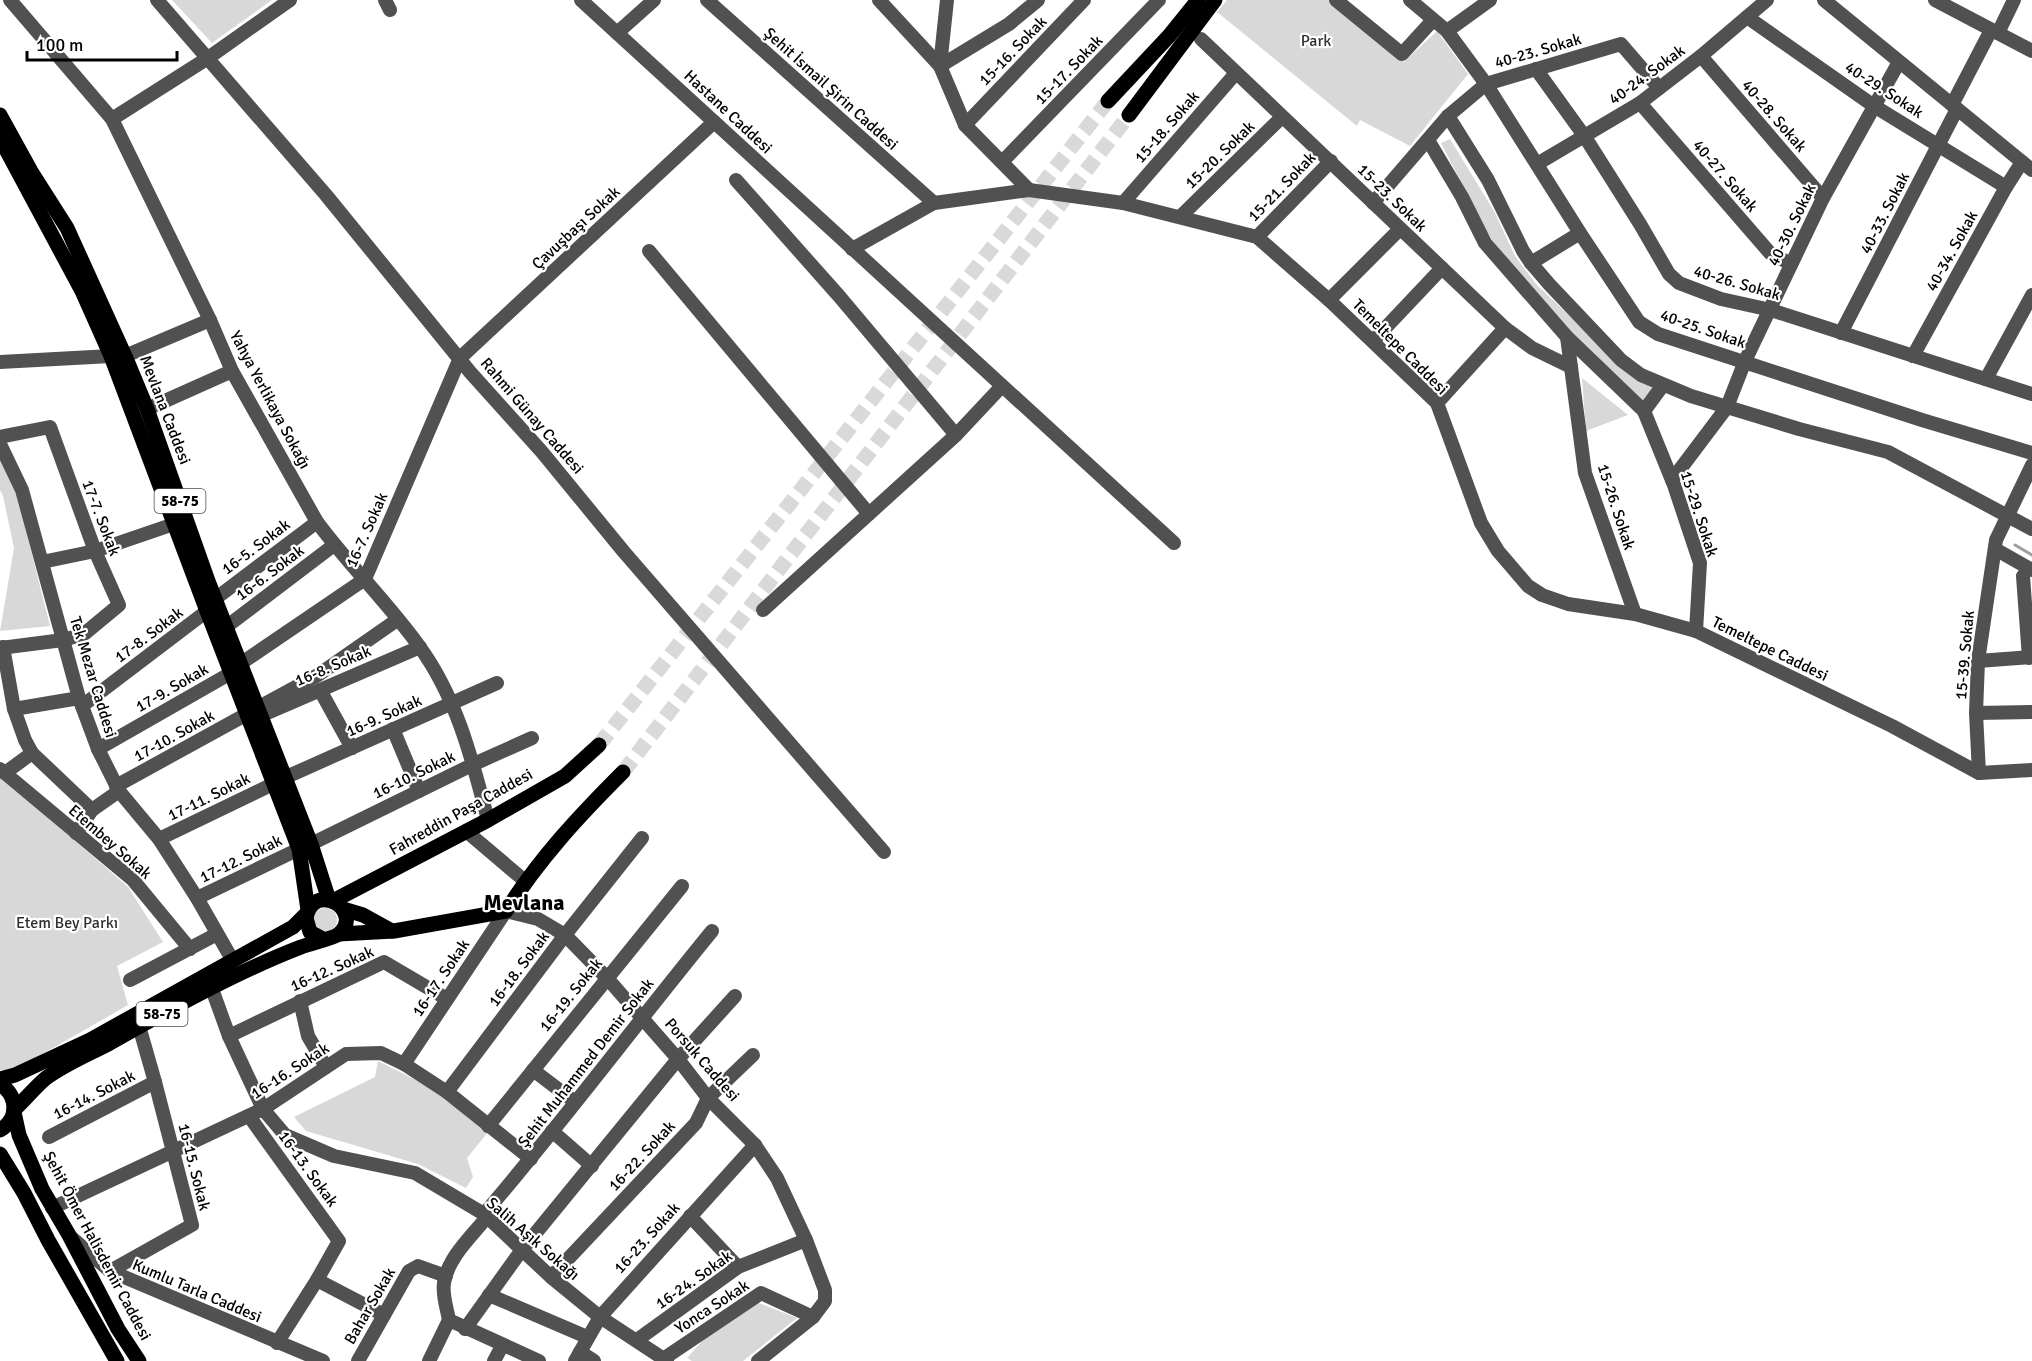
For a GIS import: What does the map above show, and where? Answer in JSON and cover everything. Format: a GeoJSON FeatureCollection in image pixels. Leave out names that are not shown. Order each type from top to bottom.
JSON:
{"type":"FeatureCollection","features":[{"type":"Feature","properties":{"kind":"main road"},"geometry":{"type":"LineString","coordinates":[[1108,101],[1198,0]]}},
{"type":"Feature","properties":{"kind":"main road"},"geometry":{"type":"LineString","coordinates":[[1129,115],[1215,0]]}},
{"type":"Feature","properties":{"kind":"main road","name":"Mevlana Caddesi"},"geometry":{"type":"LineString","coordinates":[[0,115],[32,173],[67,228],[118,356],[174,524],[211,605],[255,713],[278,781],[305,846],[335,903]]}},
{"type":"Feature","properties":{"kind":"main road","name":"Mevlana Caddesi"},"geometry":{"type":"LineString","coordinates":[[0,138],[147,409],[211,605],[226,627],[236,669]]}},
{"type":"Feature","properties":{"kind":"main road","name":"Fahreddin Paşa Caddesi"},"geometry":{"type":"LineString","coordinates":[[335,903],[565,776],[599,745]]}},
{"type":"Feature","properties":{"kind":"main road"},"geometry":{"type":"LineString","coordinates":[[506,911],[525,881],[569,826],[623,772]]}},
{"type":"Feature","properties":{"kind":"main road","name":"Mevlana Caddesi"},"geometry":{"type":"LineString","coordinates":[[305,846],[307,912]]}},
{"type":"Feature","properties":{"kind":"main road"},"geometry":{"type":"LineString","coordinates":[[335,903],[345,922],[339,934],[333,938],[323,939],[310,932],[306,921],[307,912],[319,901],[335,903],[393,931]]}},
{"type":"Feature","properties":{"kind":"main road","name":"Porsuk Caddesi"},"geometry":{"type":"LineString","coordinates":[[339,934],[393,931],[506,911]]}},
{"type":"Feature","properties":{"kind":"main road","name":"58-75"},"geometry":{"type":"LineString","coordinates":[[0,1079],[15,1075],[90,1040],[293,927],[307,912]]}},
{"type":"Feature","properties":{"kind":"main road","name":"58-75"},"geometry":{"type":"LineString","coordinates":[[14,1111],[47,1078],[139,1026],[273,958],[323,939]]}},
{"type":"Feature","properties":{"kind":"main road","name":"Şehit Ömer Halisdemir Caddesi"},"geometry":{"type":"LineString","coordinates":[[0,1084],[11,1095],[19,1135],[52,1208],[69,1235],[118,1329],[139,1361]]}},
{"type":"Feature","properties":{"kind":"main road"},"geometry":{"type":"LineString","coordinates":[[0,1130],[11,1120],[14,1111]]}},
{"type":"Feature","properties":{"kind":"main road"},"geometry":{"type":"LineString","coordinates":[[0,1154],[24,1192],[48,1240],[117,1361]]}},
{"type":"Feature","properties":{"kind":"street","name":"Yahya Yerlikaya Sokağı"},"geometry":{"type":"LineString","coordinates":[[10,0],[112,119],[210,320],[232,371],[317,522],[420,647],[453,703],[474,764],[488,820]]}},
{"type":"Feature","properties":{"kind":"street","name":"Rahmi Günay Caddesi"},"geometry":{"type":"LineString","coordinates":[[157,0],[326,195],[470,372],[542,452],[624,552],[885,852]]}},
{"type":"Feature","properties":{"kind":"street"},"geometry":{"type":"LineString","coordinates":[[112,119],[208,58],[290,0]]}},
{"type":"Feature","properties":{"kind":"street","name":"Hastane Caddesi"},"geometry":{"type":"LineString","coordinates":[[581,0],[1174,543]]}},
{"type":"Feature","properties":{"kind":"street"},"geometry":{"type":"LineString","coordinates":[[617,33],[654,0]]}},
{"type":"Feature","properties":{"kind":"street","name":"Şehit İsmail Şirin Caddesi"},"geometry":{"type":"LineString","coordinates":[[707,0],[934,203]]}},
{"type":"Feature","properties":{"kind":"street"},"geometry":{"type":"LineString","coordinates":[[879,0],[940,66],[965,125],[1029,190]]}},
{"type":"Feature","properties":{"kind":"street"},"geometry":{"type":"LineString","coordinates":[[940,66],[947,0]]}},
{"type":"Feature","properties":{"kind":"street"},"geometry":{"type":"LineString","coordinates":[[940,66],[1009,24],[1038,0]]}},
{"type":"Feature","properties":{"kind":"street","name":"15-16. Sokak"},"geometry":{"type":"LineString","coordinates":[[965,125],[1084,0]]}},
{"type":"Feature","properties":{"kind":"street","name":"15-17. Sokak"},"geometry":{"type":"LineString","coordinates":[[1002,162],[1159,0]]}},
{"type":"Feature","properties":{"kind":"street"},"geometry":{"type":"LineString","coordinates":[[1336,0],[1402,54],[1433,20]]}},
{"type":"Feature","properties":{"kind":"street","name":"40-25. Sokak"},"geometry":{"type":"LineString","coordinates":[[1410,0],[1447,31],[1486,84],[1639,322],[1658,334],[1922,420],[2032,453]]}},
{"type":"Feature","properties":{"kind":"street"},"geometry":{"type":"LineString","coordinates":[[1447,31],[1490,0]]}},
{"type":"Feature","properties":{"kind":"street","name":"40-24. Sokak"},"geometry":{"type":"LineString","coordinates":[[1537,164],[1640,103],[1701,56],[1767,0]]}},
{"type":"Feature","properties":{"kind":"street"},"geometry":{"type":"LineString","coordinates":[[1935,0],[2032,51]]}},
{"type":"Feature","properties":{"kind":"street","name":"40-33. Sokak"},"geometry":{"type":"LineString","coordinates":[[1841,333],[1939,145],[1955,107],[1994,32],[2014,0]]}},
{"type":"Feature","properties":{"kind":"street"},"geometry":{"type":"LineString","coordinates":[[1832,2],[1899,62],[2027,166]]}},
{"type":"Feature","properties":{"kind":"street","name":"40-29. Sokak"},"geometry":{"type":"LineString","coordinates":[[1747,17],[1874,106],[2006,187]]}},
{"type":"Feature","properties":{"kind":"street","name":"15-23. Sokak"},"geometry":{"type":"LineString","coordinates":[[1201,39],[1505,328],[1532,348],[1570,367]]}},
{"type":"Feature","properties":{"kind":"street","name":"40-23. Sokak"},"geometry":{"type":"LineString","coordinates":[[1374,203],[1448,116],[1486,84],[1621,44],[1659,88]]}},
{"type":"Feature","properties":{"kind":"street","name":"40-28. Sokak"},"geometry":{"type":"LineString","coordinates":[[1701,56],[1823,198]]}},
{"type":"Feature","properties":{"kind":"street","name":"40-30. Sokak"},"geometry":{"type":"LineString","coordinates":[[1672,480],[1727,407],[1745,361],[1823,198],[1899,62]]}},
{"type":"Feature","properties":{"kind":"street","name":"40-26. Sokak"},"geometry":{"type":"LineString","coordinates":[[1536,69],[1585,137],[1669,274],[1679,283],[1697,291],[1771,310],[2032,394]]}},
{"type":"Feature","properties":{"kind":"street","name":"15-18. Sokak"},"geometry":{"type":"LineString","coordinates":[[1123,203],[1236,74]]}},
{"type":"Feature","properties":{"kind":"street","name":"40-27. Sokak"},"geometry":{"type":"LineString","coordinates":[[1640,103],[1770,253],[1791,264]]}},
{"type":"Feature","properties":{"kind":"street"},"geometry":{"type":"LineString","coordinates":[[1448,116],[1488,180],[1531,263],[1622,360],[1641,375],[1727,407],[1799,429],[1888,452],[2032,529]]}},
{"type":"Feature","properties":{"kind":"street","name":"15-20. Sokak"},"geometry":{"type":"LineString","coordinates":[[1181,216],[1282,117]]}},
{"type":"Feature","properties":{"kind":"street","name":"Çavuşbaşı Sokak"},"geometry":{"type":"LineString","coordinates":[[460,358],[714,122]]}},
{"type":"Feature","properties":{"kind":"street"},"geometry":{"type":"LineString","coordinates":[[1428,140],[1462,197],[1485,243],[1567,337],[1644,411],[1663,385]]}},
{"type":"Feature","properties":{"kind":"street","name":"15-21. Sokak"},"geometry":{"type":"LineString","coordinates":[[1257,237],[1331,161]]}},
{"type":"Feature","properties":{"kind":"street","name":"40-34. Sokak"},"geometry":{"type":"LineString","coordinates":[[1913,356],[2006,187],[2027,166]]}},
{"type":"Feature","properties":{"kind":"street"},"geometry":{"type":"LineString","coordinates":[[736,180],[839,296],[956,435]]}},
{"type":"Feature","properties":{"kind":"street","name":"Temeltepe Caddesi"},"geometry":{"type":"LineString","coordinates":[[852,249],[934,203],[1029,190],[1123,203],[1257,237],[1329,300],[1437,403],[1481,524],[1498,551],[1528,586],[1542,595],[1568,604],[1635,614],[1695,632],[1882,721],[1979,773]]}},
{"type":"Feature","properties":{"kind":"street"},"geometry":{"type":"LineString","coordinates":[[1329,300],[1400,229]]}},
{"type":"Feature","properties":{"kind":"street"},"geometry":{"type":"LineString","coordinates":[[1531,263],[1580,233]]}},
{"type":"Feature","properties":{"kind":"street"},"geometry":{"type":"LineString","coordinates":[[649,251],[869,514]]}},
{"type":"Feature","properties":{"kind":"street"},"geometry":{"type":"LineString","coordinates":[[1373,341],[1442,268]]}},
{"type":"Feature","properties":{"kind":"street"},"geometry":{"type":"LineString","coordinates":[[1986,379],[2032,295]]}},
{"type":"Feature","properties":{"kind":"street"},"geometry":{"type":"LineString","coordinates":[[0,362],[118,356],[210,320]]}},
{"type":"Feature","properties":{"kind":"street"},"geometry":{"type":"LineString","coordinates":[[1437,403],[1505,328]]}},
{"type":"Feature","properties":{"kind":"street","name":"15-26. Sokak"},"geometry":{"type":"LineString","coordinates":[[1567,337],[1585,473],[1635,614]]}},
{"type":"Feature","properties":{"kind":"street","name":"16-7. Sokak"},"geometry":{"type":"LineString","coordinates":[[236,669],[365,579],[460,358]]}},
{"type":"Feature","properties":{"kind":"street"},"geometry":{"type":"LineString","coordinates":[[147,409],[232,371]]}},
{"type":"Feature","properties":{"kind":"street"},"geometry":{"type":"LineString","coordinates":[[763,610],[956,435],[1002,386]]}},
{"type":"Feature","properties":{"kind":"street","name":"15-29. Sokak"},"geometry":{"type":"LineString","coordinates":[[1644,411],[1672,480],[1700,563],[1695,632]]}},
{"type":"Feature","properties":{"kind":"street","name":"17-7. Sokak"},"geometry":{"type":"LineString","coordinates":[[0,437],[50,427],[95,551],[119,605],[84,634],[63,640]]}},
{"type":"Feature","properties":{"kind":"street","name":"Tek Mezar Caddesi"},"geometry":{"type":"LineString","coordinates":[[0,444],[22,490],[81,702],[98,749],[118,788],[159,839],[197,898],[233,961]]}},
{"type":"Feature","properties":{"kind":"street","name":"15-39. Sokak"},"geometry":{"type":"LineString","coordinates":[[1979,773],[1976,713],[1978,661],[1996,545],[2032,465]]}},
{"type":"Feature","properties":{"kind":"street","name":"16-5. Sokak"},"geometry":{"type":"LineString","coordinates":[[211,605],[317,522]]}},
{"type":"Feature","properties":{"kind":"street"},"geometry":{"type":"LineString","coordinates":[[42,562],[95,551],[174,524]]}},
{"type":"Feature","properties":{"kind":"street","name":"16-6. Sokak"},"geometry":{"type":"LineString","coordinates":[[226,627],[334,545]]}},
{"type":"Feature","properties":{"kind":"street"},"geometry":{"type":"LineString","coordinates":[[1978,661],[2031,658],[2028,573],[1996,545]]}},
{"type":"Feature","properties":{"kind":"street","name":"17-8. Sokak"},"geometry":{"type":"LineString","coordinates":[[81,702],[211,605]]}},
{"type":"Feature","properties":{"kind":"street","name":"16-8. Sokak"},"geometry":{"type":"LineString","coordinates":[[255,713],[318,675],[397,620]]}},
{"type":"Feature","properties":{"kind":"street"},"geometry":{"type":"LineString","coordinates":[[63,640],[2,647],[14,709],[32,753],[92,810],[76,833]]}},
{"type":"Feature","properties":{"kind":"street","name":"16-8. Sokak"},"geometry":{"type":"LineString","coordinates":[[255,713],[320,690],[420,647]]}},
{"type":"Feature","properties":{"kind":"street","name":"17-9. Sokak"},"geometry":{"type":"LineString","coordinates":[[98,749],[236,669]]}},
{"type":"Feature","properties":{"kind":"street","name":"16-9. Sokak"},"geometry":{"type":"LineString","coordinates":[[278,781],[497,683]]}},
{"type":"Feature","properties":{"kind":"street"},"geometry":{"type":"LineString","coordinates":[[320,690],[352,748]]}},
{"type":"Feature","properties":{"kind":"street"},"geometry":{"type":"LineString","coordinates":[[14,709],[81,702]]}},
{"type":"Feature","properties":{"kind":"street"},"geometry":{"type":"LineString","coordinates":[[1976,713],[2032,712]]}},
{"type":"Feature","properties":{"kind":"street","name":"17-10. Sokak"},"geometry":{"type":"LineString","coordinates":[[92,810],[118,788],[255,713]]}},
{"type":"Feature","properties":{"kind":"street"},"geometry":{"type":"LineString","coordinates":[[393,729],[419,791]]}},
{"type":"Feature","properties":{"kind":"street","name":"16-10. Sokak"},"geometry":{"type":"LineString","coordinates":[[305,846],[532,738]]}},
{"type":"Feature","properties":{"kind":"street"},"geometry":{"type":"LineString","coordinates":[[2,771],[32,753]]}},
{"type":"Feature","properties":{"kind":"street"},"geometry":{"type":"LineString","coordinates":[[1979,773],[2032,770]]}},
{"type":"Feature","properties":{"kind":"street","name":"Etembey Sokak"},"geometry":{"type":"LineString","coordinates":[[2,771],[134,880],[189,949]]}},
{"type":"Feature","properties":{"kind":"street","name":"17-11. Sokak"},"geometry":{"type":"LineString","coordinates":[[159,839],[278,781]]}},
{"type":"Feature","properties":{"kind":"street"},"geometry":{"type":"LineString","coordinates":[[466,831],[525,881]]}},
{"type":"Feature","properties":{"kind":"street","name":"16-18. Sokak"},"geometry":{"type":"LineString","coordinates":[[447,1092],[565,935],[642,838]]}},
{"type":"Feature","properties":{"kind":"street","name":"17-12. Sokak"},"geometry":{"type":"LineString","coordinates":[[197,898],[305,846]]}},
{"type":"Feature","properties":{"kind":"street","name":"16-19. Sokak"},"geometry":{"type":"LineString","coordinates":[[488,1126],[682,886]]}},
{"type":"Feature","properties":{"kind":"street","name":"Porsuk Caddesi"},"geometry":{"type":"LineString","coordinates":[[506,911],[538,920],[565,935],[607,978],[678,1059],[708,1098],[755,1145],[777,1178],[806,1240],[825,1290],[825,1301],[813,1317],[758,1361]]}},
{"type":"Feature","properties":{"kind":"street","name":"16-17. Sokak"},"geometry":{"type":"LineString","coordinates":[[404,1064],[506,911]]}},
{"type":"Feature","properties":{"kind":"street","name":"Şehit Muhammed Demir Sokak"},"geometry":{"type":"LineString","coordinates":[[446,1276],[460,1250],[485,1215],[712,931]]}},
{"type":"Feature","properties":{"kind":"street"},"geometry":{"type":"LineString","coordinates":[[130,980],[217,934]]}},
{"type":"Feature","properties":{"kind":"street","name":"16-12. Sokak"},"geometry":{"type":"LineString","coordinates":[[229,1036],[384,962],[447,999]]}},
{"type":"Feature","properties":{"kind":"street","name":"Salih Aşık Sokağı"},"geometry":{"type":"LineString","coordinates":[[212,989],[229,1036],[263,1109],[285,1135],[334,1156],[416,1173],[485,1215],[550,1277],[600,1317],[665,1360]]}},
{"type":"Feature","properties":{"kind":"street"},"geometry":{"type":"LineString","coordinates":[[465,1329],[521,1251],[678,1059],[735,996]]}},
{"type":"Feature","properties":{"kind":"street"},"geometry":{"type":"LineString","coordinates":[[300,1001],[308,1036],[326,1067]]}},
{"type":"Feature","properties":{"kind":"street","name":"16-15. Sokak"},"geometry":{"type":"LineString","coordinates":[[110,1271],[192,1225],[139,1026]]}},
{"type":"Feature","properties":{"kind":"street","name":"16-16. Sokak"},"geometry":{"type":"LineString","coordinates":[[52,1208],[263,1109],[346,1054],[381,1053],[404,1064],[447,1092],[531,1159]]}},
{"type":"Feature","properties":{"kind":"street","name":"16-22. Sokak"},"geometry":{"type":"LineString","coordinates":[[550,1277],[696,1123],[708,1098],[753,1055]]}},
{"type":"Feature","properties":{"kind":"street"},"geometry":{"type":"LineString","coordinates":[[533,1070],[575,1102]]}},
{"type":"Feature","properties":{"kind":"street","name":"16-14. Sokak"},"geometry":{"type":"LineString","coordinates":[[49,1137],[155,1082]]}},
{"type":"Feature","properties":{"kind":"street","name":"16-13. Sokak"},"geometry":{"type":"LineString","coordinates":[[249,1116],[339,1241],[317,1280]]}},
{"type":"Feature","properties":{"kind":"street"},"geometry":{"type":"LineString","coordinates":[[552,1131],[592,1166]]}},
{"type":"Feature","properties":{"kind":"street","name":"16-23. Sokak"},"geometry":{"type":"LineString","coordinates":[[578,1356],[600,1317],[755,1145]]}},
{"type":"Feature","properties":{"kind":"street"},"geometry":{"type":"LineString","coordinates":[[690,1216],[738,1267]]}},
{"type":"Feature","properties":{"kind":"street","name":"Kumlu Tarla Caddesi"},"geometry":{"type":"LineString","coordinates":[[69,1235],[110,1271],[322,1361]]}},
{"type":"Feature","properties":{"kind":"street","name":"16-24. Sokak"},"geometry":{"type":"LineString","coordinates":[[637,1340],[738,1267],[806,1240]]}},
{"type":"Feature","properties":{"kind":"street","name":"Bahar Sokak"},"geometry":{"type":"LineString","coordinates":[[358,1361],[409,1271],[418,1266],[446,1276]]}},
{"type":"Feature","properties":{"kind":"street"},"geometry":{"type":"LineString","coordinates":[[429,1361],[449,1320],[443,1284],[446,1276]]}},
{"type":"Feature","properties":{"kind":"street"},"geometry":{"type":"LineString","coordinates":[[277,1343],[317,1280],[384,1315]]}},
{"type":"Feature","properties":{"kind":"street","name":"Yonca Sokak"},"geometry":{"type":"LineString","coordinates":[[665,1360],[761,1293],[813,1317]]}},
{"type":"Feature","properties":{"kind":"street"},"geometry":{"type":"LineString","coordinates":[[489,1295],[587,1337]]}},
{"type":"Feature","properties":{"kind":"street"},"geometry":{"type":"LineString","coordinates":[[449,1320],[539,1361]]}},
{"type":"Feature","properties":{"kind":"street"},"geometry":{"type":"LineString","coordinates":[[494,1361],[502,1346]]}},
{"type":"Feature","properties":{"kind":"street"},"geometry":{"type":"LineString","coordinates":[[578,1356],[594,1361]]}},
{"type":"Feature","properties":{"kind":"green space"},"geometry":{"type":"Polygon","coordinates":[[[172,0],[272,0],[212,43],[172,0]]]}},
{"type":"Feature","properties":{"kind":"green space","name":"Park"},"geometry":{"type":"Polygon","coordinates":[[[1227,0],[1329,0],[1404,62],[1437,31],[1468,74],[1410,146],[1360,120],[1357,126],[1217,12],[1227,0]]]}},
{"type":"Feature","properties":{"kind":"green space"},"geometry":{"type":"Polygon","coordinates":[[[1450,139],[1494,211],[1515,256],[1536,284],[1599,344],[1653,388],[1642,406],[1603,370],[1508,264],[1485,229],[1441,143],[1450,139]]]}},
{"type":"Feature","properties":{"kind":"green space"},"geometry":{"type":"Polygon","coordinates":[[[1582,378],[1628,415],[1586,431],[1582,378]]]}},
{"type":"Feature","properties":{"kind":"green space"},"geometry":{"type":"Polygon","coordinates":[[[0,460],[16,491],[50,626],[0,631],[14,548],[0,490],[0,460]]]}},
{"type":"Feature","properties":{"kind":"green space","name":"Etem Bey Parkı"},"geometry":{"type":"Polygon","coordinates":[[[0,775],[128,887],[163,942],[117,966],[128,1005],[11,1072],[0,1070],[0,775]]]}},
{"type":"Feature","properties":{"kind":"green space"},"geometry":{"type":"Polygon","coordinates":[[[325,908],[334,911],[337,920],[334,929],[325,932],[316,929],[313,920],[316,911],[325,908]]]}},
{"type":"Feature","properties":{"kind":"green space"},"geometry":{"type":"Polygon","coordinates":[[[378,1061],[436,1090],[489,1131],[467,1158],[473,1177],[466,1188],[418,1164],[306,1131],[294,1117],[375,1077],[378,1061]]]}},
{"type":"Feature","properties":{"kind":"green space"},"geometry":{"type":"Polygon","coordinates":[[[756,1302],[797,1318],[743,1361],[692,1361],[687,1358],[706,1337],[756,1302]]]}},
{"type":"Feature","properties":{"kind":"waterway"},"geometry":{"type":"LineString","coordinates":[[2015,545],[2032,555]]}},
{"type":"Feature","properties":{"kind":"tunnel"},"geometry":{"type":"LineString","coordinates":[[599,745],[1108,101]]}},
{"type":"Feature","properties":{"kind":"tunnel"},"geometry":{"type":"LineString","coordinates":[[623,772],[1129,115]]}},
{"type":"Feature","properties":{"kind":"district","name":"Mevlana"},"geometry":{"type":"Point","coordinates":[524,902]}}]}
